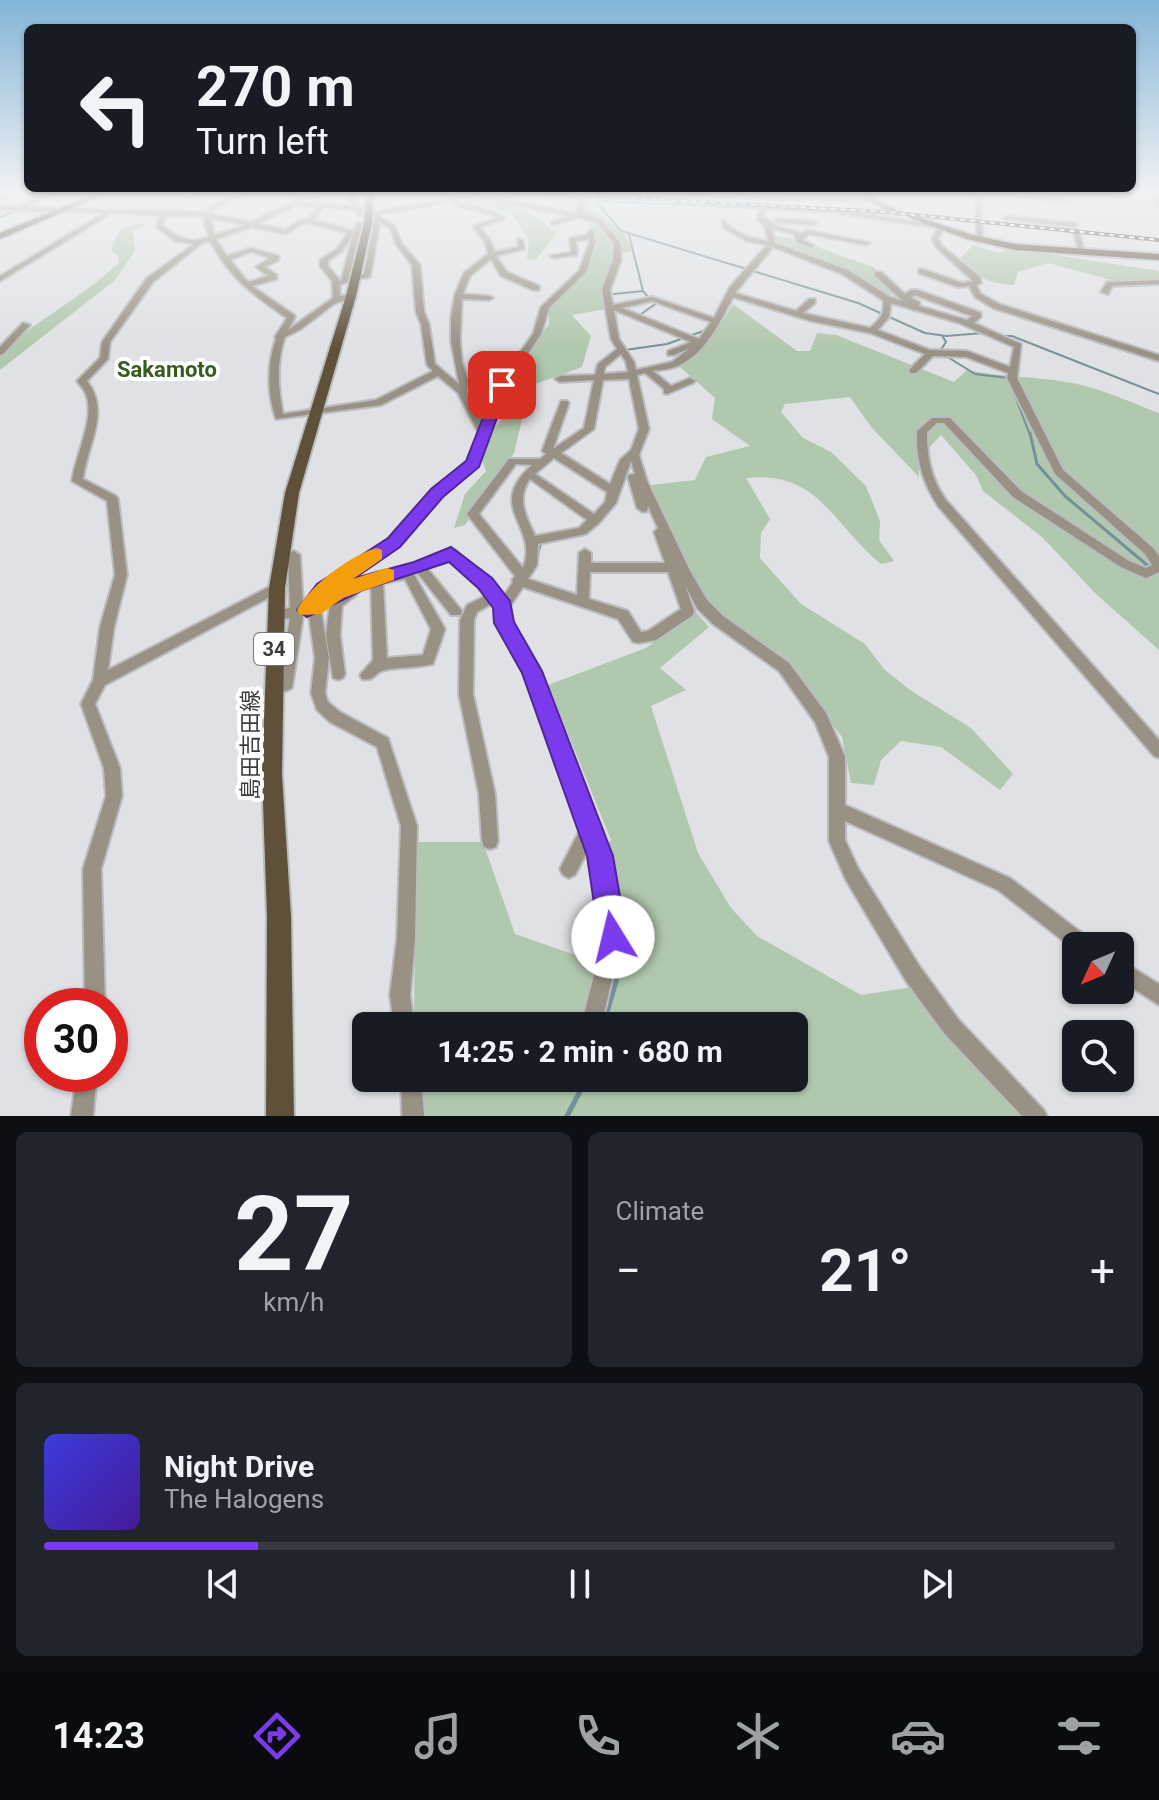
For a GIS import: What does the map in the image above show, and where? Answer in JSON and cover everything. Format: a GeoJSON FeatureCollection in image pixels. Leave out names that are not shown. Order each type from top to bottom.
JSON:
{"type":"FeatureCollection","features":[{"type":"Feature","properties":{"kind":"main road","name":"島田吉田線"},"geometry":{"type":"LineString","coordinates":[[280,1116],[273,691],[294,612],[277,588],[292,493],[360,245]]}},
{"type":"Feature","properties":{"kind":"main road"},"geometry":{"type":"LineString","coordinates":[[1010,245],[1034,250],[1159,257]]}},
{"type":"Feature","properties":{"kind":"street"},"geometry":{"type":"LineString","coordinates":[[0,279],[56,245]]}},
{"type":"Feature","properties":{"kind":"street"},"geometry":{"type":"LineString","coordinates":[[95,988],[92,869],[114,796],[112,768],[88,704],[100,681],[107,627],[121,575],[112,499],[77,481],[85,438],[96,413],[90,388],[82,381],[104,359],[106,342],[142,288],[200,245]]}},
{"type":"Feature","properties":{"kind":"street"},"geometry":{"type":"LineString","coordinates":[[210,245],[262,299],[274,302],[291,317],[279,337],[272,361],[272,383],[279,417],[378,403],[437,373]]}},
{"type":"Feature","properties":{"kind":"street"},"geometry":{"type":"LineString","coordinates":[[279,337],[308,323],[347,290],[336,284],[324,260],[343,245]]}},
{"type":"Feature","properties":{"kind":"street"},"geometry":{"type":"LineString","coordinates":[[336,284],[344,282],[358,245]]}},
{"type":"Feature","properties":{"kind":"street"},"geometry":{"type":"LineString","coordinates":[[400,245],[416,265],[420,312],[431,365],[462,392],[482,432]]}},
{"type":"Feature","properties":{"kind":"street"},"geometry":{"type":"LineString","coordinates":[[489,245],[504,274],[536,288]]}},
{"type":"Feature","properties":{"kind":"street"},"geometry":{"type":"LineString","coordinates":[[462,392],[465,382],[458,362],[456,332],[459,296],[465,279],[492,255],[522,248],[521,245]]}},
{"type":"Feature","properties":{"kind":"street"},"geometry":{"type":"LineString","coordinates":[[554,256],[572,255],[572,245]]}},
{"type":"Feature","properties":{"kind":"street"},"geometry":{"type":"LineString","coordinates":[[294,612],[394,542],[437,493],[473,463],[502,385],[537,334],[545,307],[582,272],[592,245]]}},
{"type":"Feature","properties":{"kind":"street"},"geometry":{"type":"LineString","coordinates":[[617,245],[617,260],[606,290],[613,308],[615,339],[624,352],[668,390],[690,381]]}},
{"type":"Feature","properties":{"kind":"street"},"geometry":{"type":"LineString","coordinates":[[560,379],[601,380],[675,364],[700,343],[730,294],[771,245]]}},
{"type":"Feature","properties":{"kind":"street"},"geometry":{"type":"LineString","coordinates":[[775,245],[859,279],[887,299],[969,323],[1018,346],[1020,352],[1012,371],[1023,405],[1059,472],[1149,551],[1159,566],[1146,573],[1125,564],[1017,494],[947,420],[935,420],[922,431],[924,474],[942,503],[1159,751]]}},
{"type":"Feature","properties":{"kind":"street"},"geometry":{"type":"LineString","coordinates":[[938,245],[977,279],[973,286]]}},
{"type":"Feature","properties":{"kind":"street"},"geometry":{"type":"LineString","coordinates":[[1080,245],[1083,253]]}},
{"type":"Feature","properties":{"kind":"street"},"geometry":{"type":"LineString","coordinates":[[226,259],[251,250],[276,258],[260,267],[274,277],[247,285]]}},
{"type":"Feature","properties":{"kind":"street"},"geometry":{"type":"LineString","coordinates":[[922,271],[973,286],[978,295],[996,306],[1159,358]]}},
{"type":"Feature","properties":{"kind":"street"},"geometry":{"type":"LineString","coordinates":[[878,274],[905,298],[914,292],[978,315],[969,323]]}},
{"type":"Feature","properties":{"kind":"street"},"geometry":{"type":"LineString","coordinates":[[450,278],[465,279]]}},
{"type":"Feature","properties":{"kind":"street"},"geometry":{"type":"LineString","coordinates":[[1105,292],[1110,284],[1159,282]]}},
{"type":"Feature","properties":{"kind":"street"},"geometry":{"type":"LineString","coordinates":[[730,294],[797,314],[872,331],[939,353],[967,354],[1012,371]]}},
{"type":"Feature","properties":{"kind":"street"},"geometry":{"type":"LineString","coordinates":[[459,296],[489,298]]}},
{"type":"Feature","properties":{"kind":"street"},"geometry":{"type":"LineString","coordinates":[[613,308],[650,299],[712,320]]}},
{"type":"Feature","properties":{"kind":"street"},"geometry":{"type":"LineString","coordinates":[[872,331],[886,318],[887,299]]}},
{"type":"Feature","properties":{"kind":"street"},"geometry":{"type":"LineString","coordinates":[[797,314],[812,301]]}},
{"type":"Feature","properties":{"kind":"street"},"geometry":{"type":"LineString","coordinates":[[613,308],[700,343]]}},
{"type":"Feature","properties":{"kind":"street"},"geometry":{"type":"LineString","coordinates":[[0,352],[26,325]]}},
{"type":"Feature","properties":{"kind":"street"},"geometry":{"type":"LineString","coordinates":[[671,353],[700,343]]}},
{"type":"Feature","properties":{"kind":"street"},"geometry":{"type":"LineString","coordinates":[[536,540],[582,531],[610,503],[644,429],[624,352]]}},
{"type":"Feature","properties":{"kind":"street"},"geometry":{"type":"LineString","coordinates":[[490,841],[487,794],[466,694],[467,620],[472,609],[499,602],[522,580],[531,565],[536,540],[515,510],[515,493],[526,474],[589,429],[601,380],[601,366],[624,352]]}},
{"type":"Feature","properties":{"kind":"street"},"geometry":{"type":"LineString","coordinates":[[913,371],[939,353]]}},
{"type":"Feature","properties":{"kind":"street"},"geometry":{"type":"LineString","coordinates":[[564,403],[547,451],[613,491]]}},
{"type":"Feature","properties":{"kind":"street"},"geometry":{"type":"LineString","coordinates":[[630,456],[643,508]]}},
{"type":"Feature","properties":{"kind":"street"},"geometry":{"type":"LineString","coordinates":[[630,456],[702,604],[718,620],[784,667],[821,718],[837,757],[837,841],[852,874],[913,974],[951,1026],[1036,1116]]}},
{"type":"Feature","properties":{"kind":"street"},"geometry":{"type":"LineString","coordinates":[[542,462],[513,461],[473,514],[522,580],[623,615],[638,638],[651,636],[688,611],[655,517],[658,514]]}},
{"type":"Feature","properties":{"kind":"street"},"geometry":{"type":"LineString","coordinates":[[534,477],[595,520]]}},
{"type":"Feature","properties":{"kind":"street"},"geometry":{"type":"LineString","coordinates":[[294,612],[336,593],[419,567],[451,553],[485,583],[499,602],[504,623],[532,671],[600,856],[613,937],[594,1012]]}},
{"type":"Feature","properties":{"kind":"street"},"geometry":{"type":"LineString","coordinates":[[282,557],[294,555],[294,612],[322,658],[318,693],[322,706],[335,717],[383,743],[409,826],[406,939],[400,995],[402,1012]]}},
{"type":"Feature","properties":{"kind":"street"},"geometry":{"type":"LineString","coordinates":[[583,601],[584,560],[671,568]]}},
{"type":"Feature","properties":{"kind":"street"},"geometry":{"type":"LineString","coordinates":[[419,567],[456,611]]}},
{"type":"Feature","properties":{"kind":"street"},"geometry":{"type":"LineString","coordinates":[[338,674],[333,635],[336,604],[374,579],[408,574],[438,629],[428,660],[379,665],[367,675]]}},
{"type":"Feature","properties":{"kind":"street"},"geometry":{"type":"LineString","coordinates":[[374,579],[377,582],[379,665]]}},
{"type":"Feature","properties":{"kind":"street"},"geometry":{"type":"LineString","coordinates":[[100,681],[277,588]]}},
{"type":"Feature","properties":{"kind":"street"},"geometry":{"type":"LineString","coordinates":[[839,810],[1004,884],[1067,932]]}},
{"type":"Feature","properties":{"kind":"street"},"geometry":{"type":"LineString","coordinates":[[569,869],[590,828]]}},
{"type":"Feature","properties":{"kind":"street"},"geometry":{"type":"LineString","coordinates":[[1134,978],[1159,995]]}},
{"type":"Feature","properties":{"kind":"street"},"geometry":{"type":"LineString","coordinates":[[82,1116],[85,1092]]}},
{"type":"Feature","properties":{"kind":"street"},"geometry":{"type":"LineString","coordinates":[[412,1092],[413,1116]]}},
{"type":"Feature","properties":{"kind":"green space"},"geometry":{"type":"Polygon","coordinates":[[[113,245],[134,245],[135,251],[115,280],[0,370],[0,353],[119,263],[118,255],[111,250],[113,245]]]}},
{"type":"Feature","properties":{"kind":"green space"},"geometry":{"type":"Polygon","coordinates":[[[528,245],[547,245],[536,259],[527,260],[528,245]]]}},
{"type":"Feature","properties":{"kind":"green space"},"geometry":{"type":"Polygon","coordinates":[[[630,245],[632,251],[620,254],[601,288],[606,309],[572,315],[591,336],[582,367],[530,386],[514,453],[465,525],[454,528],[465,494],[486,471],[482,460],[487,433],[500,422],[512,379],[549,324],[549,307],[583,276],[594,247],[630,245]]]}},
{"type":"Feature","properties":{"kind":"green space"},"geometry":{"type":"Polygon","coordinates":[[[780,245],[813,245],[875,268],[878,279],[893,293],[887,297],[875,288],[780,245]]]}},
{"type":"Feature","properties":{"kind":"green space"},"geometry":{"type":"Polygon","coordinates":[[[973,245],[999,253],[1011,248],[1159,271],[1159,280],[1119,282],[1048,263],[1018,272],[1014,285],[983,278],[960,258],[973,245]]]}},
{"type":"Feature","properties":{"kind":"green space"},"geometry":{"type":"Polygon","coordinates":[[[733,304],[797,351],[810,351],[817,333],[836,335],[954,382],[967,370],[1063,381],[1098,390],[1159,413],[1159,650],[1096,594],[1042,537],[983,491],[976,475],[941,435],[918,460],[919,477],[872,428],[850,397],[785,404],[781,412],[803,438],[831,452],[866,486],[880,521],[879,540],[894,561],[881,564],[808,491],[771,478],[746,478],[770,519],[761,533],[760,558],[801,604],[865,644],[884,669],[910,690],[971,728],[1013,774],[1000,790],[941,747],[901,741],[881,760],[874,785],[851,783],[842,737],[791,670],[714,609],[692,577],[651,485],[695,480],[706,457],[750,446],[712,419],[715,398],[679,366],[708,343],[733,304]]]}},
{"type":"Feature","properties":{"kind":"green space"},"geometry":{"type":"Polygon","coordinates":[[[695,611],[709,627],[660,668],[686,690],[651,706],[698,853],[731,908],[757,936],[861,995],[913,987],[1026,1116],[419,1116],[418,1092],[808,1092],[808,1012],[414,1012],[416,842],[483,842],[515,934],[595,962],[596,855],[611,840],[548,685],[646,648],[695,611]]]}},
{"type":"Feature","properties":{"kind":"waterway"},"geometry":{"type":"LineString","coordinates":[[632,245],[643,291]]}},
{"type":"Feature","properties":{"kind":"waterway"},"geometry":{"type":"LineString","coordinates":[[668,245],[858,303],[925,333],[946,336],[983,333]]}},
{"type":"Feature","properties":{"kind":"waterway"},"geometry":{"type":"LineString","coordinates":[[625,350],[667,344],[706,330],[731,288]]}},
{"type":"Feature","properties":{"kind":"waterway"},"geometry":{"type":"LineString","coordinates":[[614,294],[643,291]]}},
{"type":"Feature","properties":{"kind":"waterway"},"geometry":{"type":"LineString","coordinates":[[643,291],[649,298]]}},
{"type":"Feature","properties":{"kind":"waterway"},"geometry":{"type":"LineString","coordinates":[[637,317],[658,302]]}},
{"type":"Feature","properties":{"kind":"waterway"},"geometry":{"type":"LineString","coordinates":[[1002,336],[1012,336],[1159,394]]}},
{"type":"Feature","properties":{"kind":"waterway"},"geometry":{"type":"LineString","coordinates":[[940,351],[946,342],[943,337]]}},
{"type":"Feature","properties":{"kind":"waterway"},"geometry":{"type":"LineString","coordinates":[[946,356],[975,374],[1008,378],[1030,435]]}},
{"type":"Feature","properties":{"kind":"waterway"},"geometry":{"type":"LineString","coordinates":[[1030,433],[1037,464],[1065,496],[1147,565]]}},
{"type":"Feature","properties":{"kind":"waterway"},"geometry":{"type":"LineString","coordinates":[[528,521],[540,545],[536,562]]}},
{"type":"Feature","properties":{"kind":"waterway"},"geometry":{"type":"LineString","coordinates":[[508,609],[516,632]]}},
{"type":"Feature","properties":{"kind":"waterway"},"geometry":{"type":"LineString","coordinates":[[545,688],[602,831]]}},
{"type":"Feature","properties":{"kind":"waterway"},"geometry":{"type":"LineString","coordinates":[[601,829],[608,857]]}},
{"type":"Feature","properties":{"kind":"waterway"},"geometry":{"type":"LineString","coordinates":[[607,1012],[617,978],[618,952]]}},
{"type":"Feature","properties":{"kind":"waterway"},"geometry":{"type":"LineString","coordinates":[[567,1116],[580,1092]]}},
{"type":"Feature","properties":{"kind":"slow traffic"},"geometry":{"type":"LineString","coordinates":[[376,555],[324,589],[307,610],[314,609],[336,593],[387,575]]}},
{"type":"Feature","properties":{"kind":"district","name":"Sakamoto"},"geometry":{"type":"Point","coordinates":[167,369]}},
{"type":"Feature","properties":{"kind":"route"},"geometry":{"type":"LineString","coordinates":[[502,385],[473,463],[437,493],[394,542],[324,589],[307,610],[357,584],[419,567],[451,553],[485,583],[503,607],[504,623],[532,671],[585,811],[600,856],[613,937]]}}]}
